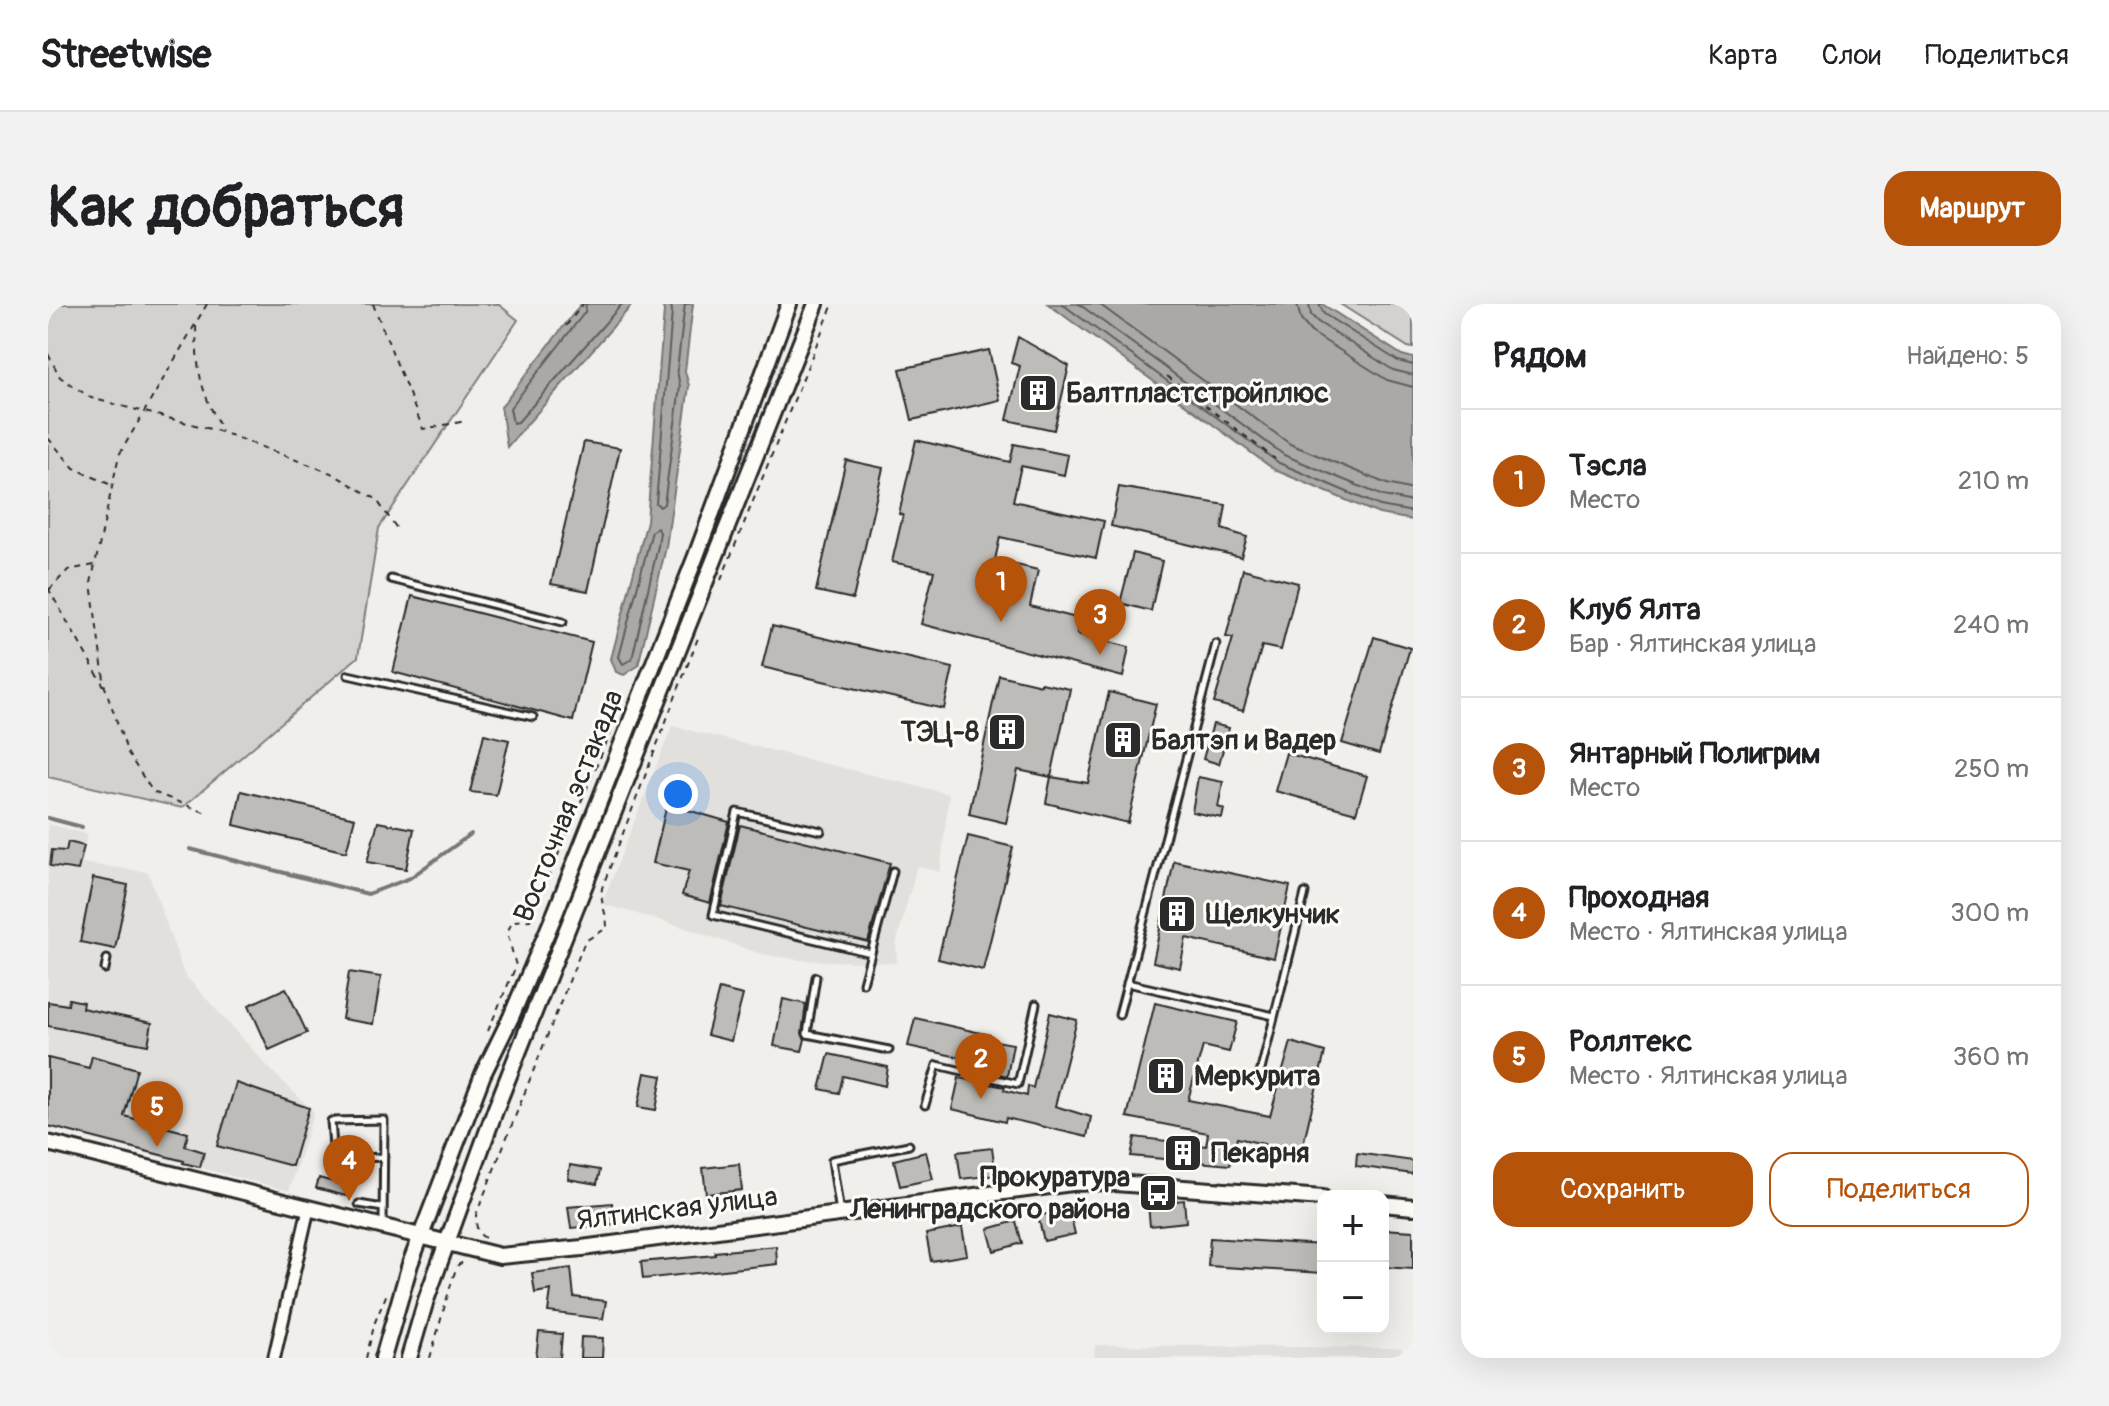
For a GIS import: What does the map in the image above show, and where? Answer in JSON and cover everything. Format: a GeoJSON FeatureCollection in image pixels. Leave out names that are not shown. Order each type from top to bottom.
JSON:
{"type":"FeatureCollection","features":[{"type":"Feature","properties":{"kind":"main road","name":"Восточная эстакада"},"geometry":{"type":"LineString","coordinates":[[383,1358],[421,1235],[483,1074],[556,911],[696,556],[789,304]]}},
{"type":"Feature","properties":{"kind":"main road","name":"Восточная эстакада"},"geometry":{"type":"LineString","coordinates":[[409,1358],[426,1300],[496,1108],[816,304]]}},
{"type":"Feature","properties":{"kind":"main road","name":"Ялтинская улица"},"geometry":{"type":"LineString","coordinates":[[48,1143],[500,1256],[582,1248],[1072,1183],[1101,1182],[1317,1198]]}},
{"type":"Feature","properties":{"kind":"main road"},"geometry":{"type":"LineString","coordinates":[[1389,1205],[1413,1207]]}},
{"type":"Feature","properties":{"kind":"street"},"geometry":{"type":"LineString","coordinates":[[274,1358],[309,1207]]}},
{"type":"Feature","properties":{"kind":"lane"},"geometry":{"type":"LineString","coordinates":[[391,579],[563,622]]}},
{"type":"Feature","properties":{"kind":"lane"},"geometry":{"type":"LineString","coordinates":[[1119,1015],[1216,644]]}},
{"type":"Feature","properties":{"kind":"lane"},"geometry":{"type":"LineString","coordinates":[[348,675],[533,717]]}},
{"type":"Feature","properties":{"kind":"lane"},"geometry":{"type":"LineString","coordinates":[[821,831],[737,812],[713,915],[871,953]]}},
{"type":"Feature","properties":{"kind":"lane"},"geometry":{"type":"LineString","coordinates":[[863,983],[893,871]]}},
{"type":"Feature","properties":{"kind":"lane"},"geometry":{"type":"LineString","coordinates":[[1258,1082],[1305,893]]}},
{"type":"Feature","properties":{"kind":"lane"},"geometry":{"type":"LineString","coordinates":[[105,969],[107,959]]}},
{"type":"Feature","properties":{"kind":"lane"},"geometry":{"type":"LineString","coordinates":[[816,977],[807,1034],[889,1050]]}},
{"type":"Feature","properties":{"kind":"lane"},"geometry":{"type":"LineString","coordinates":[[1127,983],[1274,1017]]}},
{"type":"Feature","properties":{"kind":"lane"},"geometry":{"type":"LineString","coordinates":[[925,1105],[937,1065],[1018,1084],[1036,1004]]}},
{"type":"Feature","properties":{"kind":"lane"},"geometry":{"type":"LineString","coordinates":[[383,1226],[384,1157],[384,1120],[331,1121],[334,1159],[384,1157]]}},
{"type":"Feature","properties":{"kind":"lane"},"geometry":{"type":"LineString","coordinates":[[840,1214],[832,1160],[909,1145]]}},
{"type":"Feature","properties":{"kind":"lane"},"geometry":{"type":"LineString","coordinates":[[359,1204],[383,1208]]}},
{"type":"Feature","properties":{"kind":"path"},"geometry":{"type":"LineString","coordinates":[[105,687],[91,583],[119,455],[207,304]]}},
{"type":"Feature","properties":{"kind":"path"},"geometry":{"type":"LineString","coordinates":[[373,304],[423,429],[466,421]]}},
{"type":"Feature","properties":{"kind":"path"},"geometry":{"type":"LineString","coordinates":[[566,326],[583,304]]}},
{"type":"Feature","properties":{"kind":"path"},"geometry":{"type":"LineString","coordinates":[[720,582],[833,304]]}},
{"type":"Feature","properties":{"kind":"path"},"geometry":{"type":"LineString","coordinates":[[196,322],[196,357],[202,393],[222,432]]}},
{"type":"Feature","properties":{"kind":"path"},"geometry":{"type":"LineString","coordinates":[[48,354],[60,377],[91,398],[222,432],[331,473],[376,499],[398,530]]}},
{"type":"Feature","properties":{"kind":"path"},"geometry":{"type":"LineString","coordinates":[[1167,376],[1275,459]]}},
{"type":"Feature","properties":{"kind":"path"},"geometry":{"type":"LineString","coordinates":[[48,438],[74,468],[113,485]]}},
{"type":"Feature","properties":{"kind":"path"},"geometry":{"type":"LineString","coordinates":[[95,565],[68,570],[48,589],[105,687],[128,754],[153,792],[209,814]]}},
{"type":"Feature","properties":{"kind":"path"},"geometry":{"type":"LineString","coordinates":[[484,1252],[488,1240],[479,1235],[476,1215],[585,941],[607,928],[607,919],[600,904],[602,888],[703,626]]}},
{"type":"Feature","properties":{"kind":"path"},"geometry":{"type":"LineString","coordinates":[[485,1039],[516,966],[507,932],[513,921],[530,920],[619,714]]}},
{"type":"Feature","properties":{"kind":"path"},"geometry":{"type":"LineString","coordinates":[[430,1358],[453,1277],[458,1265],[465,1260]]}},
{"type":"Feature","properties":{"kind":"path"},"geometry":{"type":"LineString","coordinates":[[366,1358],[375,1322],[390,1285]]}},
{"type":"Feature","properties":{"kind":"shaded area"},"geometry":{"type":"Polygon","coordinates":[[[48,304],[498,304],[518,320],[379,528],[358,657],[182,808],[48,777],[48,304]]]}},
{"type":"Feature","properties":{"kind":"shaded area"},"geometry":{"type":"Polygon","coordinates":[[[1340,304],[1413,304],[1413,348],[1408,347],[1340,304]]]}},
{"type":"Feature","properties":{"kind":"shaded area"},"geometry":{"type":"Polygon","coordinates":[[[672,726],[949,794],[940,872],[917,866],[896,944],[897,963],[800,960],[761,954],[677,925],[602,904],[672,726]]]}},
{"type":"Feature","properties":{"kind":"shaded area"},"geometry":{"type":"Polygon","coordinates":[[[48,824],[87,834],[82,863],[148,872],[184,974],[269,1068],[314,1112],[289,1191],[48,1127],[48,824]]]}},
{"type":"Feature","properties":{"kind":"shaded area"},"geometry":{"type":"Polygon","coordinates":[[[1095,1345],[1401,1348],[1404,1358],[1094,1358],[1095,1345]]]}},
{"type":"Feature","properties":{"kind":"water"},"geometry":{"type":"Polygon","coordinates":[[[581,304],[633,304],[507,447],[501,407],[581,304]]]}},
{"type":"Feature","properties":{"kind":"water"},"geometry":{"type":"Polygon","coordinates":[[[662,304],[693,304],[685,371],[689,386],[666,547],[638,666],[624,675],[616,672],[611,659],[647,521],[664,311],[662,304]]]}},
{"type":"Feature","properties":{"kind":"water"},"geometry":{"type":"Polygon","coordinates":[[[1048,304],[1322,304],[1402,355],[1413,358],[1413,520],[1379,514],[1275,470],[1048,304]]]}},
{"type":"Feature","properties":{"kind":"building","name":"Балтпластстройплюс"},"geometry":{"type":"Polygon","coordinates":[[[1018,337],[1069,366],[1054,430],[1007,420],[1020,366],[1011,363],[1018,337]]]}},
{"type":"Feature","properties":{"kind":"building"},"geometry":{"type":"Polygon","coordinates":[[[989,350],[1000,400],[912,420],[900,369],[989,350]]]}},
{"type":"Feature","properties":{"kind":"building"},"geometry":{"type":"Polygon","coordinates":[[[916,440],[1010,462],[1014,444],[1068,455],[1064,475],[1021,466],[1013,501],[1104,521],[1096,558],[1000,537],[995,560],[1038,570],[1030,606],[1080,619],[1077,634],[1129,647],[1123,677],[921,624],[934,571],[892,562],[916,440]]]}},
{"type":"Feature","properties":{"kind":"building"},"geometry":{"type":"Polygon","coordinates":[[[584,442],[620,448],[588,591],[551,584],[584,442]]]}},
{"type":"Feature","properties":{"kind":"building"},"geometry":{"type":"Polygon","coordinates":[[[846,460],[883,468],[853,599],[816,591],[846,460]]]}},
{"type":"Feature","properties":{"kind":"building"},"geometry":{"type":"Polygon","coordinates":[[[1119,487],[1226,505],[1222,529],[1247,537],[1241,557],[1111,526],[1119,487]]]}},
{"type":"Feature","properties":{"kind":"building"},"geometry":{"type":"Polygon","coordinates":[[[1133,553],[1162,561],[1151,611],[1120,603],[1133,553]]]}},
{"type":"Feature","properties":{"kind":"building"},"geometry":{"type":"Polygon","coordinates":[[[1243,569],[1298,583],[1281,650],[1262,646],[1243,711],[1214,703],[1233,638],[1226,637],[1243,569]]]}},
{"type":"Feature","properties":{"kind":"building"},"geometry":{"type":"Polygon","coordinates":[[[412,596],[592,642],[573,721],[393,672],[412,596]]]}},
{"type":"Feature","properties":{"kind":"building"},"geometry":{"type":"Polygon","coordinates":[[[772,626],[953,668],[944,709],[762,667],[772,626]]]}},
{"type":"Feature","properties":{"kind":"building"},"geometry":{"type":"Polygon","coordinates":[[[1374,637],[1410,648],[1379,754],[1342,743],[1374,637]]]}},
{"type":"Feature","properties":{"kind":"building","name":"ТЭЦ-8"},"geometry":{"type":"Polygon","coordinates":[[[999,675],[1070,689],[1051,777],[1018,770],[1006,823],[969,814],[999,675]]]}},
{"type":"Feature","properties":{"kind":"building","name":"Балтэп и Вадер"},"geometry":{"type":"Polygon","coordinates":[[[1109,692],[1156,704],[1128,823],[1046,803],[1051,777],[1088,783],[1109,692]]]}},
{"type":"Feature","properties":{"kind":"building"},"geometry":{"type":"Polygon","coordinates":[[[1213,724],[1229,728],[1219,764],[1203,759],[1213,724]]]}},
{"type":"Feature","properties":{"kind":"building"},"geometry":{"type":"Polygon","coordinates":[[[484,734],[509,740],[496,795],[470,792],[484,734]]]}},
{"type":"Feature","properties":{"kind":"building"},"geometry":{"type":"Polygon","coordinates":[[[1286,753],[1367,776],[1356,813],[1275,791],[1286,753]]]}},
{"type":"Feature","properties":{"kind":"building"},"geometry":{"type":"Polygon","coordinates":[[[1198,777],[1223,782],[1218,807],[1224,809],[1222,818],[1192,812],[1198,777]]]}},
{"type":"Feature","properties":{"kind":"building"},"geometry":{"type":"Polygon","coordinates":[[[241,791],[355,818],[346,852],[234,825],[241,791]]]}},
{"type":"Feature","properties":{"kind":"building"},"geometry":{"type":"Polygon","coordinates":[[[667,804],[729,822],[710,903],[682,895],[689,871],[653,863],[667,804]]]}},
{"type":"Feature","properties":{"kind":"building"},"geometry":{"type":"Polygon","coordinates":[[[378,822],[414,829],[406,869],[367,862],[378,822]]]}},
{"type":"Feature","properties":{"kind":"building"},"geometry":{"type":"Polygon","coordinates":[[[740,825],[890,863],[868,942],[721,906],[740,825]]]}},
{"type":"Feature","properties":{"kind":"building"},"geometry":{"type":"Polygon","coordinates":[[[968,836],[1013,847],[983,970],[938,959],[968,836]]]}},
{"type":"Feature","properties":{"kind":"building"},"geometry":{"type":"Polygon","coordinates":[[[68,842],[84,846],[78,870],[50,866],[52,850],[66,851],[68,842]]]}},
{"type":"Feature","properties":{"kind":"building"},"geometry":{"type":"Polygon","coordinates":[[[1174,861],[1290,886],[1274,958],[1186,938],[1180,968],[1153,962],[1174,861]]]}},
{"type":"Feature","properties":{"kind":"building"},"geometry":{"type":"Polygon","coordinates":[[[93,878],[128,885],[115,949],[80,942],[93,878]]]}},
{"type":"Feature","properties":{"kind":"building"},"geometry":{"type":"Polygon","coordinates":[[[349,972],[381,977],[373,1024],[342,1019],[349,972]]]}},
{"type":"Feature","properties":{"kind":"building"},"geometry":{"type":"Polygon","coordinates":[[[286,988],[307,1033],[269,1050],[249,1005],[286,988]]]}},
{"type":"Feature","properties":{"kind":"building"},"geometry":{"type":"Polygon","coordinates":[[[719,989],[743,995],[731,1041],[707,1035],[719,989]]]}},
{"type":"Feature","properties":{"kind":"building"},"geometry":{"type":"Polygon","coordinates":[[[69,999],[83,1002],[82,1008],[152,1023],[148,1045],[48,1026],[48,1002],[68,1005],[69,999]]]}},
{"type":"Feature","properties":{"kind":"building"},"geometry":{"type":"Polygon","coordinates":[[[783,999],[806,1004],[802,1051],[774,1046],[783,999]]]}},
{"type":"Feature","properties":{"kind":"building","name":"Меркурита"},"geometry":{"type":"Polygon","coordinates":[[[1155,1003],[1237,1022],[1229,1052],[1203,1046],[1188,1100],[1270,1116],[1291,1042],[1325,1052],[1299,1162],[1262,1156],[1264,1144],[1237,1138],[1230,1165],[1131,1156],[1135,1137],[1206,1146],[1208,1133],[1127,1117],[1155,1003]]]}},
{"type":"Feature","properties":{"kind":"building"},"geometry":{"type":"Polygon","coordinates":[[[1050,1013],[1077,1020],[1055,1106],[1091,1117],[1087,1137],[952,1109],[959,1078],[1005,1087],[1004,1090],[1027,1096],[1028,1086],[1033,1088],[1050,1013]]]}},
{"type":"Feature","properties":{"kind":"building"},"geometry":{"type":"Polygon","coordinates":[[[915,1018],[990,1035],[990,1040],[1013,1044],[1007,1076],[983,1070],[985,1063],[908,1046],[915,1018]]]}},
{"type":"Feature","properties":{"kind":"building"},"geometry":{"type":"Polygon","coordinates":[[[829,1054],[888,1067],[885,1086],[843,1076],[839,1093],[820,1089],[829,1054]]]}},
{"type":"Feature","properties":{"kind":"building"},"geometry":{"type":"Polygon","coordinates":[[[92,1056],[137,1069],[124,1116],[188,1133],[185,1146],[204,1152],[200,1167],[48,1126],[48,1058],[89,1068],[92,1056]]]}},
{"type":"Feature","properties":{"kind":"building"},"geometry":{"type":"Polygon","coordinates":[[[645,1073],[662,1076],[656,1110],[638,1107],[645,1073]]]}},
{"type":"Feature","properties":{"kind":"building"},"geometry":{"type":"Polygon","coordinates":[[[236,1083],[309,1108],[292,1166],[217,1146],[236,1083]]]}},
{"type":"Feature","properties":{"kind":"building"},"geometry":{"type":"Polygon","coordinates":[[[992,1148],[996,1175],[961,1179],[957,1152],[992,1148]]]}},
{"type":"Feature","properties":{"kind":"building"},"geometry":{"type":"Polygon","coordinates":[[[926,1152],[933,1179],[900,1186],[894,1160],[926,1152]]]}},
{"type":"Feature","properties":{"kind":"building"},"geometry":{"type":"Polygon","coordinates":[[[1357,1153],[1413,1161],[1413,1174],[1356,1166],[1357,1153]]]}},
{"type":"Feature","properties":{"kind":"building"},"geometry":{"type":"Polygon","coordinates":[[[739,1164],[742,1190],[706,1194],[703,1168],[739,1164]]]}},
{"type":"Feature","properties":{"kind":"building"},"geometry":{"type":"Polygon","coordinates":[[[570,1165],[600,1170],[597,1184],[568,1179],[570,1165]]]}},
{"type":"Feature","properties":{"kind":"building"},"geometry":{"type":"Polygon","coordinates":[[[319,1178],[348,1186],[346,1196],[316,1188],[319,1178]]]}},
{"type":"Feature","properties":{"kind":"building"},"geometry":{"type":"Polygon","coordinates":[[[1184,1200],[1186,1222],[1150,1226],[1148,1204],[1184,1200]]]}},
{"type":"Feature","properties":{"kind":"building"},"geometry":{"type":"Polygon","coordinates":[[[612,1203],[614,1224],[571,1228],[568,1207],[612,1203]]]}},
{"type":"Feature","properties":{"kind":"building"},"geometry":{"type":"Polygon","coordinates":[[[1069,1209],[1075,1234],[1044,1241],[1038,1216],[1069,1209]]]}},
{"type":"Feature","properties":{"kind":"building"},"geometry":{"type":"Polygon","coordinates":[[[1016,1221],[1022,1243],[994,1251],[988,1229],[1016,1221]]]}},
{"type":"Feature","properties":{"kind":"building"},"geometry":{"type":"Polygon","coordinates":[[[962,1227],[967,1255],[931,1261],[926,1234],[962,1227]]]}},
{"type":"Feature","properties":{"kind":"building"},"geometry":{"type":"Polygon","coordinates":[[[1389,1229],[1413,1231],[1413,1269],[1389,1267],[1389,1229]]]}},
{"type":"Feature","properties":{"kind":"building"},"geometry":{"type":"Polygon","coordinates":[[[1210,1238],[1317,1245],[1317,1273],[1208,1266],[1210,1238]]]}},
{"type":"Feature","properties":{"kind":"building"},"geometry":{"type":"Polygon","coordinates":[[[776,1246],[777,1264],[643,1279],[641,1262],[776,1246]]]}},
{"type":"Feature","properties":{"kind":"building"},"geometry":{"type":"Polygon","coordinates":[[[571,1268],[574,1297],[606,1301],[603,1319],[548,1312],[551,1290],[535,1293],[532,1273],[571,1268]]]}},
{"type":"Feature","properties":{"kind":"building"},"geometry":{"type":"Polygon","coordinates":[[[539,1332],[562,1334],[560,1358],[536,1358],[539,1332]]]}},
{"type":"Feature","properties":{"kind":"building"},"geometry":{"type":"Polygon","coordinates":[[[581,1337],[603,1338],[602,1358],[580,1358],[581,1337]]]}},
{"type":"Feature","properties":{"kind":"waterway"},"geometry":{"type":"LineString","coordinates":[[48,818],[82,827]]}},
{"type":"Feature","properties":{"kind":"waterway"},"geometry":{"type":"LineString","coordinates":[[190,849],[368,894],[410,878],[471,834]]}},
{"type":"Feature","properties":{"kind":"place","name":"Балтпластстройплюс"},"geometry":{"type":"Point","coordinates":[1038,393]}},
{"type":"Feature","properties":{"kind":"place","name":"Тэсла"},"geometry":{"type":"Point","coordinates":[1001,622]}},
{"type":"Feature","properties":{"kind":"place","name":"Янтарный Полигрим"},"geometry":{"type":"Point","coordinates":[1100,655]}},
{"type":"Feature","properties":{"kind":"place","name":"ТЭЦ-8"},"geometry":{"type":"Point","coordinates":[1007,732]}},
{"type":"Feature","properties":{"kind":"place","name":"Балтэп и Вадер"},"geometry":{"type":"Point","coordinates":[1123,740]}},
{"type":"Feature","properties":{"kind":"place","name":"Щелкунчик"},"geometry":{"type":"Point","coordinates":[1177,914]}},
{"type":"Feature","properties":{"kind":"place","name":"Меркурита"},"geometry":{"type":"Point","coordinates":[1166,1076]}},
{"type":"Feature","properties":{"kind":"place","name":"Клуб Ялта"},"geometry":{"type":"Point","coordinates":[981,1099]}},
{"type":"Feature","properties":{"kind":"place","name":"Роллтекс"},"geometry":{"type":"Point","coordinates":[157,1147]}},
{"type":"Feature","properties":{"kind":"place","name":"Пекарня"},"geometry":{"type":"Point","coordinates":[1183,1153]}},
{"type":"Feature","properties":{"kind":"place","name":"Прокуратура Ленинградского района"},"geometry":{"type":"Point","coordinates":[1158,1193]}},
{"type":"Feature","properties":{"kind":"place","name":"Проходная"},"geometry":{"type":"Point","coordinates":[349,1201]}}]}
